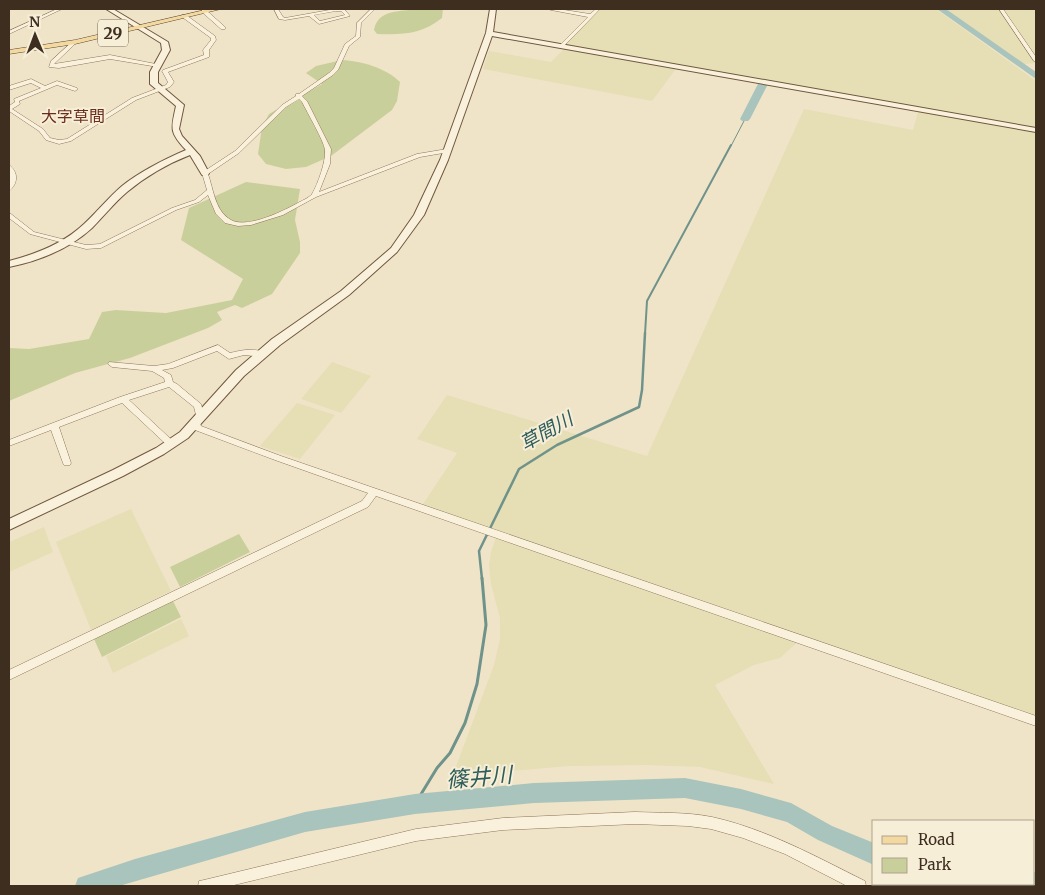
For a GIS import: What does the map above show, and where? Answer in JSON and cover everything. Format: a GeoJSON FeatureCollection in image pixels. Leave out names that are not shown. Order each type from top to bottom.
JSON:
{"type":"FeatureCollection","features":[{"type":"Feature","properties":{"kind":"main road","name":"29"},"geometry":{"type":"LineString","coordinates":[[9,52],[75,42],[217,9]]}},
{"type":"Feature","properties":{"kind":"street"},"geometry":{"type":"LineString","coordinates":[[9,33],[60,9]]}},
{"type":"Feature","properties":{"kind":"street"},"geometry":{"type":"LineString","coordinates":[[109,9],[164,42],[166,50],[153,78],[159,90],[180,105],[175,129],[178,137],[196,156],[219,215],[237,224],[259,222],[303,203],[314,196],[419,156],[447,151]]}},
{"type":"Feature","properties":{"kind":"street"},"geometry":{"type":"LineString","coordinates":[[276,9],[281,18],[285,19],[310,14],[336,10],[342,10],[348,16],[319,23],[310,14]]}},
{"type":"Feature","properties":{"kind":"street"},"geometry":{"type":"LineString","coordinates":[[204,173],[238,152],[272,116],[298,95],[331,74],[336,69],[347,45],[358,36],[359,23],[373,9]]}},
{"type":"Feature","properties":{"kind":"street"},"geometry":{"type":"LineString","coordinates":[[9,525],[118,473],[184,435],[240,373],[276,342],[346,293],[394,250],[419,216],[447,151],[489,33],[494,9]]}},
{"type":"Feature","properties":{"kind":"street"},"geometry":{"type":"LineString","coordinates":[[551,9],[592,16]]}},
{"type":"Feature","properties":{"kind":"street"},"geometry":{"type":"LineString","coordinates":[[562,46],[598,9]]}},
{"type":"Feature","properties":{"kind":"street"},"geometry":{"type":"LineString","coordinates":[[1001,9],[1036,60]]}},
{"type":"Feature","properties":{"kind":"street"},"geometry":{"type":"LineString","coordinates":[[204,12],[222,28]]}},
{"type":"Feature","properties":{"kind":"street"},"geometry":{"type":"LineString","coordinates":[[75,89],[57,83],[16,100],[18,103],[9,108],[41,130],[48,139],[62,142],[79,134],[134,100],[168,86],[171,82],[165,71],[207,56],[206,50],[214,40],[210,34],[184,16]]}},
{"type":"Feature","properties":{"kind":"street"},"geometry":{"type":"LineString","coordinates":[[489,33],[1036,130]]}},
{"type":"Feature","properties":{"kind":"street"},"geometry":{"type":"LineString","coordinates":[[75,42],[53,62],[52,66],[104,57],[158,65]]}},
{"type":"Feature","properties":{"kind":"street"},"geometry":{"type":"LineString","coordinates":[[9,88],[31,81],[46,88]]}},
{"type":"Feature","properties":{"kind":"street"},"geometry":{"type":"LineString","coordinates":[[298,95],[304,101],[328,149],[327,164],[314,196]]}},
{"type":"Feature","properties":{"kind":"street"},"geometry":{"type":"LineString","coordinates":[[9,264],[48,252],[67,242],[86,229],[131,184],[150,171],[191,152]]}},
{"type":"Feature","properties":{"kind":"street"},"geometry":{"type":"LineString","coordinates":[[9,167],[13,172],[14,179],[9,189]]}},
{"type":"Feature","properties":{"kind":"street"},"geometry":{"type":"LineString","coordinates":[[9,215],[32,233],[86,247],[101,246],[174,210],[197,201],[210,190]]}},
{"type":"Feature","properties":{"kind":"street"},"geometry":{"type":"LineString","coordinates":[[112,364],[154,369],[170,366],[214,348],[218,348],[229,356],[244,352],[262,354]]}},
{"type":"Feature","properties":{"kind":"street"},"geometry":{"type":"LineString","coordinates":[[154,369],[168,377],[169,384]]}},
{"type":"Feature","properties":{"kind":"street"},"geometry":{"type":"LineString","coordinates":[[9,443],[123,399],[169,384],[178,388],[198,406],[200,415],[196,423]]}},
{"type":"Feature","properties":{"kind":"street"},"geometry":{"type":"LineString","coordinates":[[123,399],[171,444]]}},
{"type":"Feature","properties":{"kind":"street"},"geometry":{"type":"LineString","coordinates":[[196,423],[198,428],[270,455],[1036,721]]}},
{"type":"Feature","properties":{"kind":"street"},"geometry":{"type":"LineString","coordinates":[[54,425],[67,463]]}},
{"type":"Feature","properties":{"kind":"street"},"geometry":{"type":"LineString","coordinates":[[9,675],[364,504],[374,491]]}},
{"type":"Feature","properties":{"kind":"street"},"geometry":{"type":"LineString","coordinates":[[204,886],[416,835],[503,824],[635,818],[688,820],[711,823],[743,832],[788,849],[860,886]]}},
{"type":"Feature","properties":{"kind":"shaded area"},"geometry":{"type":"Polygon","coordinates":[[[598,9],[936,9],[1036,81],[1036,721],[801,639],[780,658],[754,665],[715,685],[774,784],[700,767],[647,765],[570,766],[477,774],[455,769],[494,665],[500,639],[500,618],[491,584],[489,565],[497,534],[421,507],[457,453],[417,439],[447,395],[647,456],[804,109],[913,130],[919,109],[678,66],[652,101],[483,69],[489,51],[551,62],[566,47],[562,46],[598,9]]]}},
{"type":"Feature","properties":{"kind":"shaded area"},"geometry":{"type":"Polygon","coordinates":[[[947,9],[999,9],[1036,63],[1023,64],[1029,68],[1020,64],[948,13],[947,9]]]}},
{"type":"Feature","properties":{"kind":"shaded area"},"geometry":{"type":"Polygon","coordinates":[[[1001,9],[1036,9],[1036,60],[1015,30],[1001,9]]]}},
{"type":"Feature","properties":{"kind":"shaded area"},"geometry":{"type":"Polygon","coordinates":[[[332,362],[371,376],[341,413],[301,399],[332,362]]]}},
{"type":"Feature","properties":{"kind":"shaded area"},"geometry":{"type":"Polygon","coordinates":[[[297,403],[335,415],[300,459],[260,446],[297,403]]]}},
{"type":"Feature","properties":{"kind":"shaded area"},"geometry":{"type":"Polygon","coordinates":[[[131,509],[171,591],[91,630],[56,542],[131,509]]]}},
{"type":"Feature","properties":{"kind":"shaded area"},"geometry":{"type":"Polygon","coordinates":[[[44,527],[53,552],[9,572],[9,542],[44,527]]]}},
{"type":"Feature","properties":{"kind":"shaded area"},"geometry":{"type":"Polygon","coordinates":[[[181,619],[189,636],[113,673],[106,656],[181,619]]]}},
{"type":"Feature","properties":{"kind":"green space"},"geometry":{"type":"Polygon","coordinates":[[[443,9],[442,18],[427,27],[412,32],[377,34],[374,30],[376,23],[385,15],[396,11],[443,9]]]}},
{"type":"Feature","properties":{"kind":"green space"},"geometry":{"type":"Polygon","coordinates":[[[342,60],[358,62],[381,69],[400,82],[397,101],[392,110],[331,156],[306,167],[286,169],[266,164],[258,154],[262,127],[269,114],[322,84],[306,73],[316,66],[342,60]]]}},
{"type":"Feature","properties":{"kind":"green space"},"geometry":{"type":"Polygon","coordinates":[[[246,182],[300,189],[295,220],[300,242],[300,253],[272,294],[242,308],[235,305],[217,312],[222,320],[208,328],[130,358],[75,373],[9,401],[9,348],[29,349],[89,339],[102,312],[116,310],[166,313],[232,300],[243,279],[181,240],[189,208],[246,182]]]}},
{"type":"Feature","properties":{"kind":"green space"},"geometry":{"type":"Polygon","coordinates":[[[239,534],[250,552],[180,587],[170,567],[239,534]]]}},
{"type":"Feature","properties":{"kind":"green space"},"geometry":{"type":"Polygon","coordinates":[[[172,599],[181,617],[102,657],[94,639],[172,599]]]}},
{"type":"Feature","properties":{"kind":"waterway"},"geometry":{"type":"LineString","coordinates":[[941,9],[1036,76]]}},
{"type":"Feature","properties":{"kind":"waterway","name":"草間川"},"geometry":{"type":"LineString","coordinates":[[745,119],[764,82]]}},
{"type":"Feature","properties":{"kind":"waterway","name":"草間川"},"geometry":{"type":"LineString","coordinates":[[731,146],[744,121]]}},
{"type":"Feature","properties":{"kind":"waterway","name":"草間川"},"geometry":{"type":"LineString","coordinates":[[645,334],[647,301],[731,145]]}},
{"type":"Feature","properties":{"kind":"waterway","name":"草間川"},"geometry":{"type":"LineString","coordinates":[[482,579],[479,551],[519,469],[557,445],[639,407],[642,390],[645,333]]}},
{"type":"Feature","properties":{"kind":"waterway","name":"草間川"},"geometry":{"type":"LineString","coordinates":[[415,804],[437,768],[450,753],[465,723],[477,684],[486,625],[482,578]]}},
{"type":"Feature","properties":{"kind":"waterway","name":"篠井川"},"geometry":{"type":"LineString","coordinates":[[86,886],[135,870],[305,822],[415,804],[534,793],[685,788],[741,799],[791,813],[825,833],[872,853]]}},
{"type":"Feature","properties":{"kind":"district","name":"大字草間"},"geometry":{"type":"Point","coordinates":[73,116]}}]}
